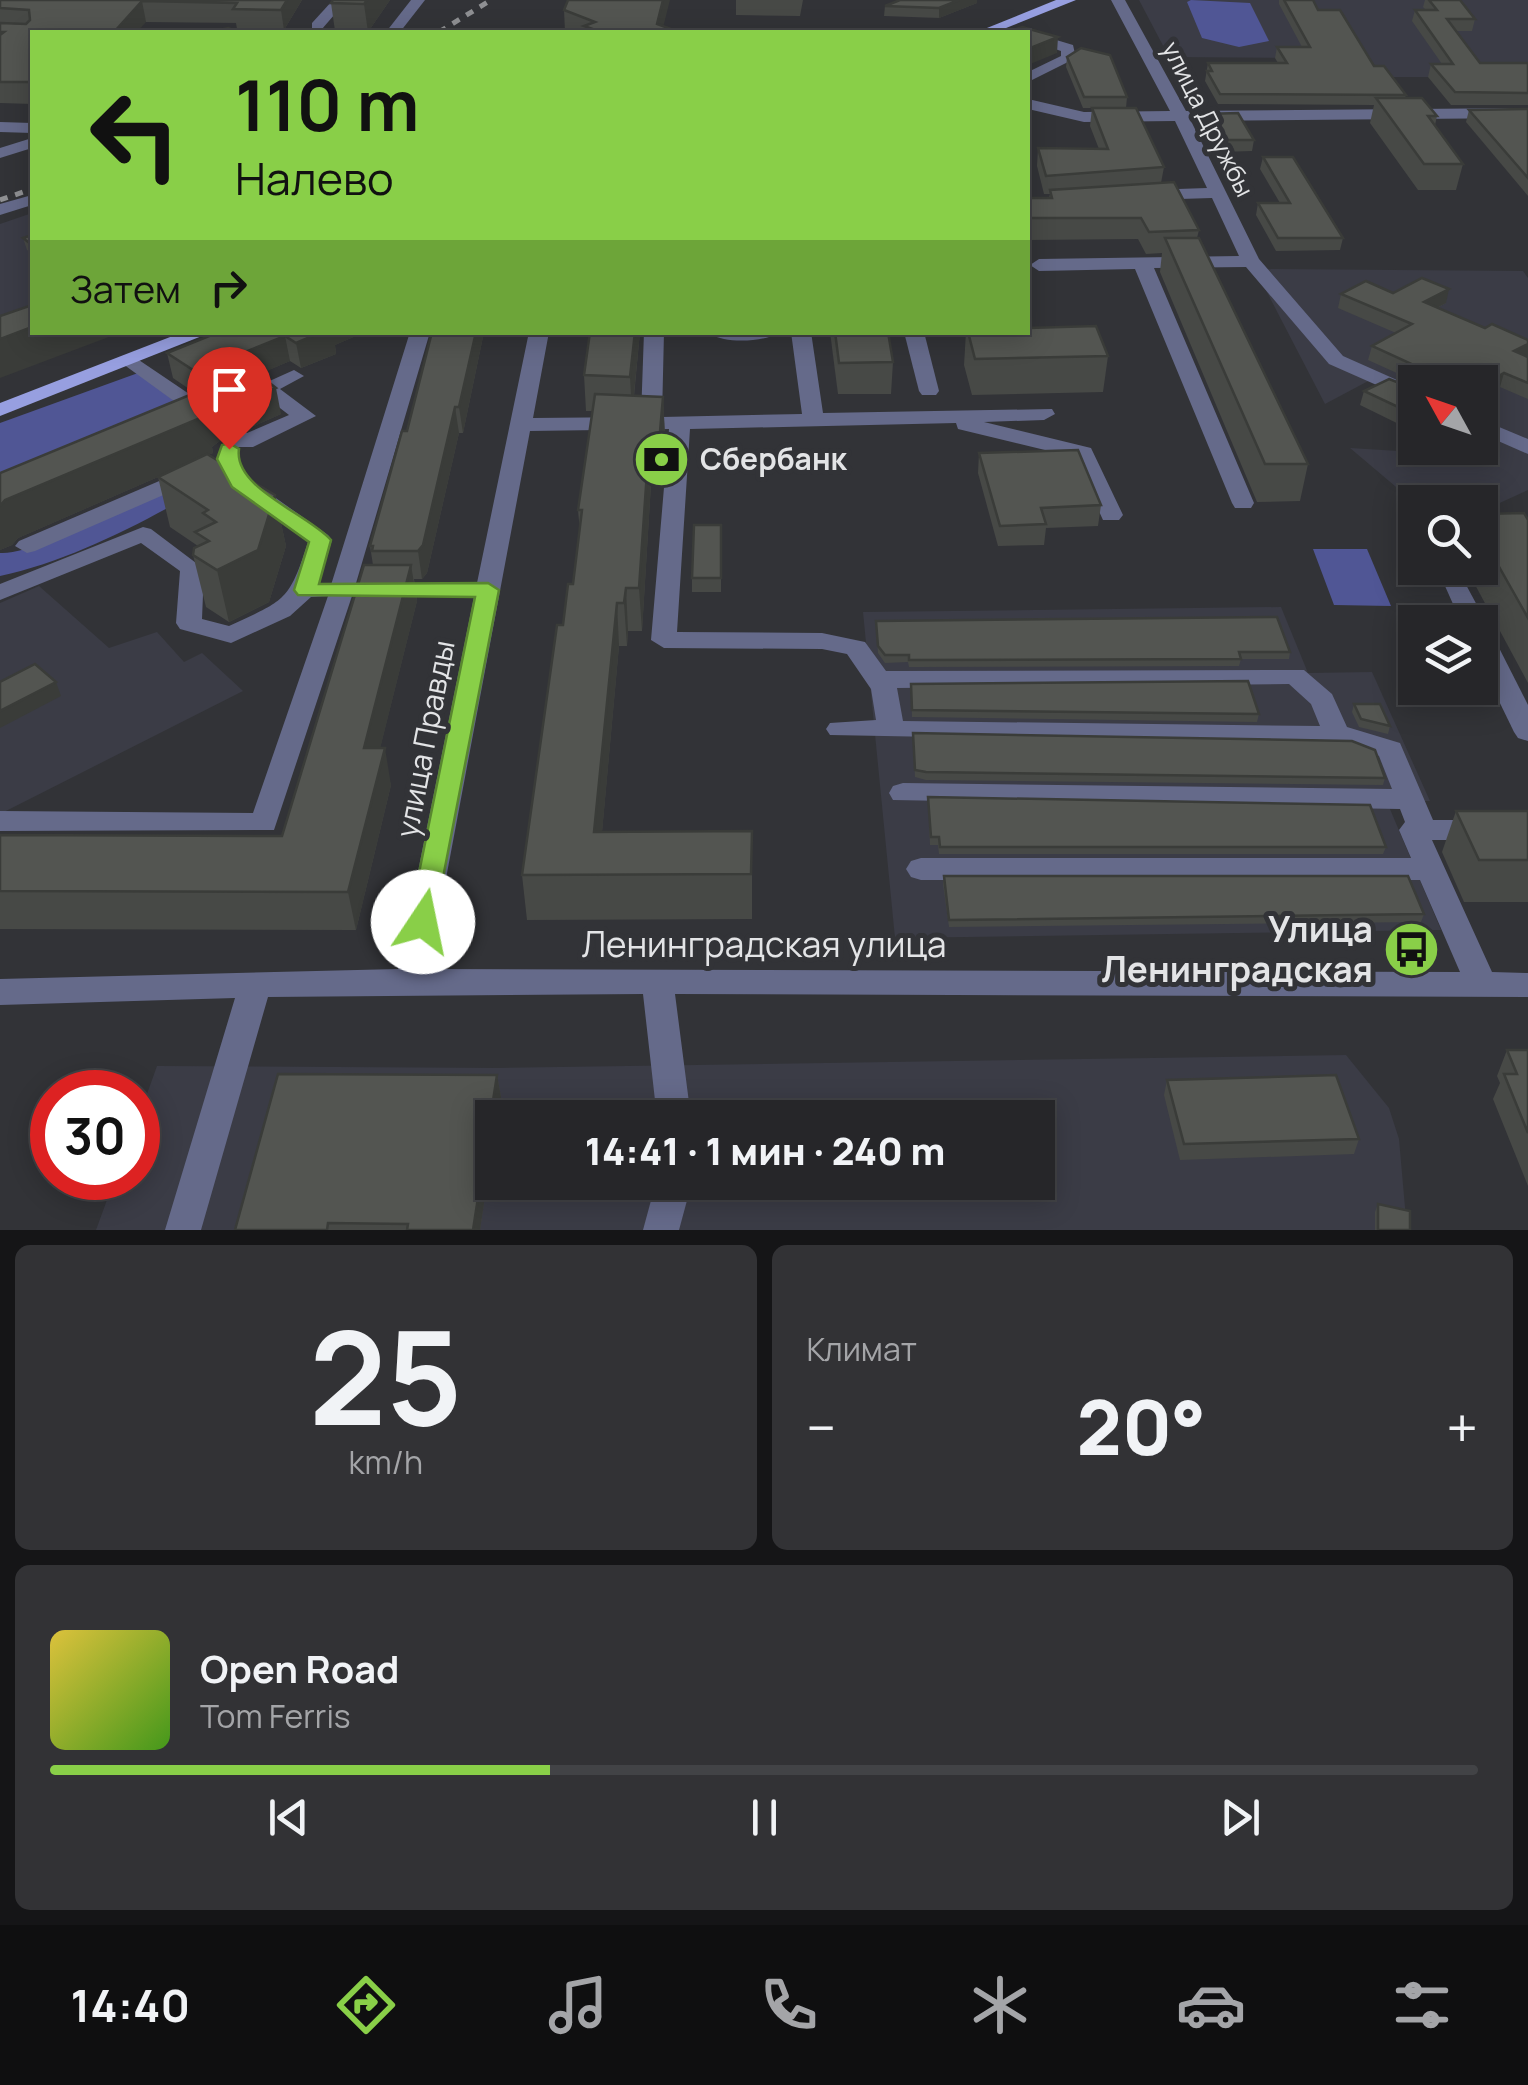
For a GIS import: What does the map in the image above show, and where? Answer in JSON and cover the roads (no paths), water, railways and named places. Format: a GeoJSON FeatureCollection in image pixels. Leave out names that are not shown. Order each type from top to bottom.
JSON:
{"type":"FeatureCollection","features":[{"type":"Feature","properties":{"kind":"main road"},"geometry":{"type":"LineString","coordinates":[[991,30],[1069,0]]}},
{"type":"Feature","properties":{"kind":"main road"},"geometry":{"type":"LineString","coordinates":[[0,410],[194,335]]}},
{"type":"Feature","properties":{"kind":"street"},"geometry":{"type":"LineString","coordinates":[[317,26],[340,0]]}},
{"type":"Feature","properties":{"kind":"street"},"geometry":{"type":"LineString","coordinates":[[395,30],[418,0]]}},
{"type":"Feature","properties":{"kind":"street","name":"улица Дружбы"},"geometry":{"type":"LineString","coordinates":[[1118,0],[1181,117],[1251,261],[1336,360],[1398,388]]}},
{"type":"Feature","properties":{"kind":"street"},"geometry":{"type":"LineString","coordinates":[[1030,37],[1068,48],[1069,58],[1030,77]]}},
{"type":"Feature","properties":{"kind":"street"},"geometry":{"type":"LineString","coordinates":[[1030,104],[1084,117],[1521,113],[1528,128]]}},
{"type":"Feature","properties":{"kind":"street"},"geometry":{"type":"LineString","coordinates":[[0,127],[30,128]]}},
{"type":"Feature","properties":{"kind":"street"},"geometry":{"type":"LineString","coordinates":[[0,153],[30,144]]}},
{"type":"Feature","properties":{"kind":"street"},"geometry":{"type":"LineString","coordinates":[[1126,195],[1218,193]]}},
{"type":"Feature","properties":{"kind":"street"},"geometry":{"type":"LineString","coordinates":[[0,210],[30,201]]}},
{"type":"Feature","properties":{"kind":"street"},"geometry":{"type":"LineString","coordinates":[[1039,265],[1251,261]]}},
{"type":"Feature","properties":{"kind":"street"},"geometry":{"type":"LineString","coordinates":[[1142,263],[1243,503]]}},
{"type":"Feature","properties":{"kind":"street"},"geometry":{"type":"LineString","coordinates":[[0,821],[264,824],[342,590],[419,335]]}},
{"type":"Feature","properties":{"kind":"street","name":"улица Правды"},"geometry":{"type":"LineString","coordinates":[[411,982],[538,335]]}},
{"type":"Feature","properties":{"kind":"street"},"geometry":{"type":"LineString","coordinates":[[651,422],[654,335]]}},
{"type":"Feature","properties":{"kind":"street"},"geometry":{"type":"LineString","coordinates":[[802,335],[813,420]]}},
{"type":"Feature","properties":{"kind":"street"},"geometry":{"type":"LineString","coordinates":[[915,335],[929,391]]}},
{"type":"Feature","properties":{"kind":"street"},"geometry":{"type":"LineString","coordinates":[[0,593],[143,534],[192,569],[188,623],[231,635],[281,611],[306,590],[320,540],[240,483],[236,450],[130,360]]}},
{"type":"Feature","properties":{"kind":"street"},"geometry":{"type":"LineString","coordinates":[[27,546],[305,416],[264,388],[294,376]]}},
{"type":"Feature","properties":{"kind":"street"},"geometry":{"type":"LineString","coordinates":[[522,425],[1044,414]]}},
{"type":"Feature","properties":{"kind":"street"},"geometry":{"type":"LineString","coordinates":[[938,416],[1082,453],[1111,516]]}},
{"type":"Feature","properties":{"kind":"street"},"geometry":{"type":"LineString","coordinates":[[680,422],[664,640],[822,641],[856,648],[884,688],[892,730]]}},
{"type":"Feature","properties":{"kind":"street"},"geometry":{"type":"LineString","coordinates":[[1498,433],[1528,447]]}},
{"type":"Feature","properties":{"kind":"street"},"geometry":{"type":"LineString","coordinates":[[306,590],[488,590]]}},
{"type":"Feature","properties":{"kind":"street"},"geometry":{"type":"LineString","coordinates":[[1498,672],[1528,732]]}},
{"type":"Feature","properties":{"kind":"street"},"geometry":{"type":"LineString","coordinates":[[878,680],[1295,676],[1323,700],[1337,736]]}},
{"type":"Feature","properties":{"kind":"street"},"geometry":{"type":"LineString","coordinates":[[840,729],[1354,736],[1390,750],[1423,830]]}},
{"type":"Feature","properties":{"kind":"street"},"geometry":{"type":"LineString","coordinates":[[903,793],[1410,800]]}},
{"type":"Feature","properties":{"kind":"street"},"geometry":{"type":"LineString","coordinates":[[1481,984],[1413,830],[1528,830]]}},
{"type":"Feature","properties":{"kind":"street"},"geometry":{"type":"LineString","coordinates":[[921,869],[1430,869]]}},
{"type":"Feature","properties":{"kind":"street","name":"Ленинградская улица"},"geometry":{"type":"LineString","coordinates":[[0,992],[411,982],[1528,985]]}},
{"type":"Feature","properties":{"kind":"street"},"geometry":{"type":"LineString","coordinates":[[658,982],[672,1100]]}},
{"type":"Feature","properties":{"kind":"street"},"geometry":{"type":"LineString","coordinates":[[183,1230],[255,986]]}},
{"type":"Feature","properties":{"kind":"street"},"geometry":{"type":"LineString","coordinates":[[661,1230],[669,1200]]}},
{"type":"Feature","properties":{"kind":"railway"},"geometry":{"type":"LineString","coordinates":[[442,30],[491,0]]}},
{"type":"Feature","properties":{"kind":"railway"},"geometry":{"type":"LineString","coordinates":[[0,200],[30,190]]}},
{"type":"Feature","properties":{"kind":"place","name":"Сбербанк"},"geometry":{"type":"Point","coordinates":[661,460]}},
{"type":"Feature","properties":{"kind":"place","name":"Улица Ленинградская"},"geometry":{"type":"Point","coordinates":[1412,950]}}]}
